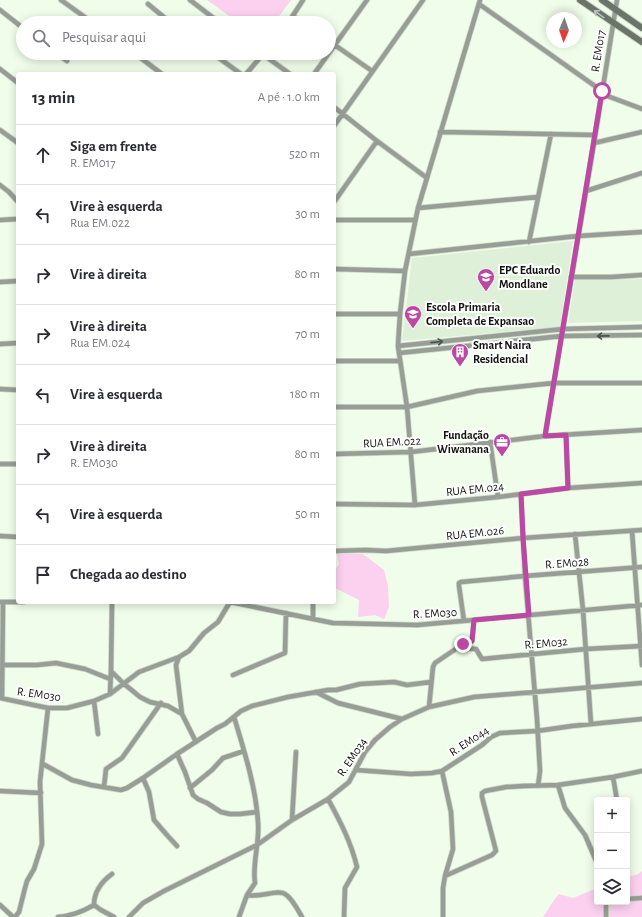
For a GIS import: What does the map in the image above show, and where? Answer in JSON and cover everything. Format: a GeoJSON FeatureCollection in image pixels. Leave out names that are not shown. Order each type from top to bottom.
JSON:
{"type":"FeatureCollection","features":[{"type":"Feature","properties":{"kind":"street"},"geometry":{"type":"LineString","coordinates":[[61,0],[83,16]]}},
{"type":"Feature","properties":{"kind":"street"},"geometry":{"type":"LineString","coordinates":[[190,0],[211,16]]}},
{"type":"Feature","properties":{"kind":"street"},"geometry":{"type":"LineString","coordinates":[[293,16],[303,0]]}},
{"type":"Feature","properties":{"kind":"street"},"geometry":{"type":"LineString","coordinates":[[336,45],[367,0]]}},
{"type":"Feature","properties":{"kind":"street"},"geometry":{"type":"LineString","coordinates":[[336,123],[423,0]]}},
{"type":"Feature","properties":{"kind":"street"},"geometry":{"type":"LineString","coordinates":[[580,0],[642,42]]}},
{"type":"Feature","properties":{"kind":"street"},"geometry":{"type":"LineString","coordinates":[[602,0],[642,28]]}},
{"type":"Feature","properties":{"kind":"street","name":"R. EM017"},"geometry":{"type":"LineString","coordinates":[[545,436],[617,0]]}},
{"type":"Feature","properties":{"kind":"street"},"geometry":{"type":"LineString","coordinates":[[415,505],[407,407],[398,346],[405,270],[418,208],[480,2],[602,92],[642,109]]}},
{"type":"Feature","properties":{"kind":"street"},"geometry":{"type":"LineString","coordinates":[[148,4],[163,16]]}},
{"type":"Feature","properties":{"kind":"street"},"geometry":{"type":"LineString","coordinates":[[0,10],[16,23]]}},
{"type":"Feature","properties":{"kind":"street"},"geometry":{"type":"LineString","coordinates":[[336,47],[372,71]]}},
{"type":"Feature","properties":{"kind":"street"},"geometry":{"type":"LineString","coordinates":[[143,60],[159,72]]}},
{"type":"Feature","properties":{"kind":"street"},"geometry":{"type":"LineString","coordinates":[[222,60],[238,72]]}},
{"type":"Feature","properties":{"kind":"street"},"geometry":{"type":"LineString","coordinates":[[248,72],[258,60]]}},
{"type":"Feature","properties":{"kind":"street"},"geometry":{"type":"LineString","coordinates":[[271,60],[287,72]]}},
{"type":"Feature","properties":{"kind":"street"},"geometry":{"type":"LineString","coordinates":[[316,72],[324,60]]}},
{"type":"Feature","properties":{"kind":"street"},"geometry":{"type":"LineString","coordinates":[[0,69],[16,82]]}},
{"type":"Feature","properties":{"kind":"street"},"geometry":{"type":"LineString","coordinates":[[336,109],[427,178]]}},
{"type":"Feature","properties":{"kind":"street"},"geometry":{"type":"LineString","coordinates":[[0,130],[16,142]]}},
{"type":"Feature","properties":{"kind":"street"},"geometry":{"type":"LineString","coordinates":[[440,132],[595,135]]}},
{"type":"Feature","properties":{"kind":"street"},"geometry":{"type":"LineString","coordinates":[[594,143],[642,132]]}},
{"type":"Feature","properties":{"kind":"street"},"geometry":{"type":"LineString","coordinates":[[529,242],[551,134]]}},
{"type":"Feature","properties":{"kind":"street"},"geometry":{"type":"LineString","coordinates":[[336,199],[377,141]]}},
{"type":"Feature","properties":{"kind":"street"},"geometry":{"type":"LineString","coordinates":[[586,191],[642,173]]}},
{"type":"Feature","properties":{"kind":"street"},"geometry":{"type":"LineString","coordinates":[[0,185],[16,200]]}},
{"type":"Feature","properties":{"kind":"street"},"geometry":{"type":"LineString","coordinates":[[418,208],[538,197]]}},
{"type":"Feature","properties":{"kind":"street"},"geometry":{"type":"LineString","coordinates":[[0,220],[16,219]]}},
{"type":"Feature","properties":{"kind":"street"},"geometry":{"type":"LineString","coordinates":[[336,220],[415,220]]}},
{"type":"Feature","properties":{"kind":"street"},"geometry":{"type":"LineString","coordinates":[[409,254],[578,236],[642,232]]}},
{"type":"Feature","properties":{"kind":"street"},"geometry":{"type":"LineString","coordinates":[[336,269],[405,270]]}},
{"type":"Feature","properties":{"kind":"street"},"geometry":{"type":"LineString","coordinates":[[571,277],[642,275]]}},
{"type":"Feature","properties":{"kind":"street"},"geometry":{"type":"LineString","coordinates":[[0,282],[16,282]]}},
{"type":"Feature","properties":{"kind":"street"},"geometry":{"type":"LineString","coordinates":[[336,314],[400,314]]}},
{"type":"Feature","properties":{"kind":"street"},"geometry":{"type":"LineString","coordinates":[[398,346],[563,329],[642,327]]}},
{"type":"Feature","properties":{"kind":"street"},"geometry":{"type":"LineString","coordinates":[[399,353],[562,336],[642,335]]}},
{"type":"Feature","properties":{"kind":"street"},"geometry":{"type":"LineString","coordinates":[[0,344],[16,343]]}},
{"type":"Feature","properties":{"kind":"street"},"geometry":{"type":"LineString","coordinates":[[336,361],[400,361]]}},
{"type":"Feature","properties":{"kind":"street"},"geometry":{"type":"LineString","coordinates":[[336,407],[407,407],[477,392],[554,383],[642,383]]}},
{"type":"Feature","properties":{"kind":"street"},"geometry":{"type":"LineString","coordinates":[[0,389],[16,390]]}},
{"type":"Feature","properties":{"kind":"street","name":"RUA EM.022"},"geometry":{"type":"LineString","coordinates":[[336,454],[411,452],[545,436],[642,430]]}},
{"type":"Feature","properties":{"kind":"street"},"geometry":{"type":"LineString","coordinates":[[566,435],[568,488]]}},
{"type":"Feature","properties":{"kind":"street"},"geometry":{"type":"LineString","coordinates":[[490,442],[498,497]]}},
{"type":"Feature","properties":{"kind":"street"},"geometry":{"type":"LineString","coordinates":[[0,464],[16,464]]}},
{"type":"Feature","properties":{"kind":"street","name":"RUA EM.024"},"geometry":{"type":"LineString","coordinates":[[336,504],[415,505],[498,497],[568,488],[642,483]]}},
{"type":"Feature","properties":{"kind":"street"},"geometry":{"type":"LineString","coordinates":[[521,494],[525,576],[536,692],[540,771],[538,786]]}},
{"type":"Feature","properties":{"kind":"street","name":"RUA EM.026"},"geometry":{"type":"LineString","coordinates":[[336,552],[366,550],[386,551],[523,538],[642,530]]}},
{"type":"Feature","properties":{"kind":"street"},"geometry":{"type":"LineString","coordinates":[[632,531],[634,568],[640,605],[642,665]]}},
{"type":"Feature","properties":{"kind":"street"},"geometry":{"type":"LineString","coordinates":[[575,534],[580,572],[591,724]]}},
{"type":"Feature","properties":{"kind":"street"},"geometry":{"type":"LineString","coordinates":[[0,536],[16,536]]}},
{"type":"Feature","properties":{"kind":"street","name":"R. EM028"},"geometry":{"type":"LineString","coordinates":[[464,621],[459,584],[525,576],[642,567]]}},
{"type":"Feature","properties":{"kind":"street"},"geometry":{"type":"LineString","coordinates":[[1,698],[3,665],[1,652],[1,602],[16,602]]}},
{"type":"Feature","properties":{"kind":"street"},"geometry":{"type":"LineString","coordinates":[[110,694],[112,604]]}},
{"type":"Feature","properties":{"kind":"street","name":"R. EM030"},"geometry":{"type":"LineString","coordinates":[[1,698],[48,708],[67,708],[94,701],[110,694],[139,672],[179,657],[189,651],[204,633],[218,622],[229,604]]}},
{"type":"Feature","properties":{"kind":"street","name":"R. EM030"},"geometry":{"type":"LineString","coordinates":[[240,604],[333,623],[417,625],[640,605]]}},
{"type":"Feature","properties":{"kind":"street"},"geometry":{"type":"LineString","coordinates":[[313,604],[313,619]]}},
{"type":"Feature","properties":{"kind":"street"},"geometry":{"type":"LineString","coordinates":[[233,675],[284,653],[286,613]]}},
{"type":"Feature","properties":{"kind":"street"},"geometry":{"type":"LineString","coordinates":[[429,707],[433,667],[436,663],[463,644],[472,641],[474,620]]}},
{"type":"Feature","properties":{"kind":"street","name":"R. EM032"},"geometry":{"type":"LineString","coordinates":[[458,648],[476,649],[482,660],[586,649],[641,646]]}},
{"type":"Feature","properties":{"kind":"street"},"geometry":{"type":"LineString","coordinates":[[179,657],[176,665],[182,714],[196,742]]}},
{"type":"Feature","properties":{"kind":"street"},"geometry":{"type":"LineString","coordinates":[[3,665],[37,665],[56,663],[85,669],[110,679]]}},
{"type":"Feature","properties":{"kind":"street"},"geometry":{"type":"LineString","coordinates":[[111,671],[140,697],[150,702],[162,703],[182,714]]}},
{"type":"Feature","properties":{"kind":"street"},"geometry":{"type":"LineString","coordinates":[[43,764],[72,780],[104,788],[121,790],[143,778],[177,754],[225,724],[241,711],[252,706],[288,697],[336,690],[374,682],[394,682],[407,685],[431,682]]}},
{"type":"Feature","properties":{"kind":"street","name":"R. EM034"},"geometry":{"type":"LineString","coordinates":[[129,917],[143,904],[164,891],[257,845],[292,820],[328,799],[349,782],[365,752],[375,740],[402,718],[429,707],[474,697],[642,683]]}},
{"type":"Feature","properties":{"kind":"street"},"geometry":{"type":"LineString","coordinates":[[327,697],[328,690]]}},
{"type":"Feature","properties":{"kind":"street"},"geometry":{"type":"LineString","coordinates":[[316,692],[338,703],[402,718]]}},
{"type":"Feature","properties":{"kind":"street"},"geometry":{"type":"LineString","coordinates":[[94,701],[98,734]]}},
{"type":"Feature","properties":{"kind":"street"},"geometry":{"type":"LineString","coordinates":[[104,788],[106,768],[122,758],[162,703]]}},
{"type":"Feature","properties":{"kind":"street"},"geometry":{"type":"LineString","coordinates":[[0,904],[14,917],[19,912],[27,881],[34,869],[42,844],[40,782],[48,708]]}},
{"type":"Feature","properties":{"kind":"street"},"geometry":{"type":"LineString","coordinates":[[234,717],[244,751],[257,812],[258,824],[254,873],[255,883],[247,895],[240,917]]}},
{"type":"Feature","properties":{"kind":"street","name":"R. EM044"},"geometry":{"type":"LineString","coordinates":[[356,770],[428,774],[442,770],[500,733],[537,731],[642,719]]}},
{"type":"Feature","properties":{"kind":"street"},"geometry":{"type":"LineString","coordinates":[[190,788],[212,770],[223,758],[244,751]]}},
{"type":"Feature","properties":{"kind":"street"},"geometry":{"type":"LineString","coordinates":[[292,820],[296,752]]}},
{"type":"Feature","properties":{"kind":"street"},"geometry":{"type":"LineString","coordinates":[[177,754],[193,795],[198,799],[208,802],[221,812],[240,814],[257,812]]}},
{"type":"Feature","properties":{"kind":"street"},"geometry":{"type":"LineString","coordinates":[[442,770],[451,812],[453,849],[445,876],[443,917]]}},
{"type":"Feature","properties":{"kind":"street"},"geometry":{"type":"LineString","coordinates":[[445,876],[492,855],[495,852],[482,793],[506,787],[558,786],[642,771]]}},
{"type":"Feature","properties":{"kind":"street"},"geometry":{"type":"LineString","coordinates":[[613,777],[616,797]]}},
{"type":"Feature","properties":{"kind":"street"},"geometry":{"type":"LineString","coordinates":[[143,778],[149,792],[154,820],[177,846]]}},
{"type":"Feature","properties":{"kind":"street"},"geometry":{"type":"LineString","coordinates":[[558,786],[566,808],[585,835],[594,854]]}},
{"type":"Feature","properties":{"kind":"street"},"geometry":{"type":"LineString","coordinates":[[0,791],[41,793]]}},
{"type":"Feature","properties":{"kind":"street"},"geometry":{"type":"LineString","coordinates":[[328,799],[343,825],[357,867],[345,888],[344,917]]}},
{"type":"Feature","properties":{"kind":"street"},"geometry":{"type":"LineString","coordinates":[[58,917],[70,916],[83,911],[94,904],[96,892],[103,881],[112,874]]}},
{"type":"Feature","properties":{"kind":"street"},"geometry":{"type":"LineString","coordinates":[[247,895],[258,896],[281,892],[286,894],[302,917]]}},
{"type":"Feature","properties":{"kind":"street"},"geometry":{"type":"LineString","coordinates":[[630,899],[642,898]]}},
{"type":"Feature","properties":{"kind":"street"},"geometry":{"type":"LineString","coordinates":[[94,904],[101,910],[114,917]]}},
{"type":"Feature","properties":{"kind":"street"},"geometry":{"type":"LineString","coordinates":[[606,905],[606,917]]}},
{"type":"Feature","properties":{"kind":"shaded area"},"geometry":{"type":"Polygon","coordinates":[[[207,0],[291,0],[279,16],[229,16],[207,0]]]}},
{"type":"Feature","properties":{"kind":"shaded area","name":"EPC Eduardo Mondlane"},"geometry":{"type":"Polygon","coordinates":[[[573,241],[560,327],[402,341],[412,258],[573,241]]]}},
{"type":"Feature","properties":{"kind":"shaded area"},"geometry":{"type":"Polygon","coordinates":[[[642,279],[642,321],[568,323],[575,280],[642,279]]]}},
{"type":"Feature","properties":{"kind":"shaded area"},"geometry":{"type":"Polygon","coordinates":[[[337,554],[363,554],[384,570],[388,586],[389,607],[384,619],[375,615],[358,617],[359,600],[336,588],[336,568],[339,564],[337,554]]]}},
{"type":"Feature","properties":{"kind":"shaded area"},"geometry":{"type":"Polygon","coordinates":[[[642,871],[642,917],[543,917],[554,899],[559,894],[573,898],[594,889],[594,905],[630,905],[630,876],[642,871]]]}},
{"type":"Feature","properties":{"kind":"place","name":"EPC Eduardo Mondlane"},"geometry":{"type":"Point","coordinates":[486,292]}},
{"type":"Feature","properties":{"kind":"place","name":"Escola Primaria Completa de Expansao"},"geometry":{"type":"Point","coordinates":[413,329]}},
{"type":"Feature","properties":{"kind":"place","name":"Smart Naira Residencial"},"geometry":{"type":"Point","coordinates":[460,367]}},
{"type":"Feature","properties":{"kind":"place","name":"Fundação Wiwanana"},"geometry":{"type":"Point","coordinates":[502,457]}},
{"type":"Feature","properties":{"kind":"route"},"geometry":{"type":"LineString","coordinates":[[463,644],[472,641],[474,620],[529,615],[525,576],[521,494],[568,488],[566,435],[545,436],[578,236],[590,173],[602,91]]}}]}
